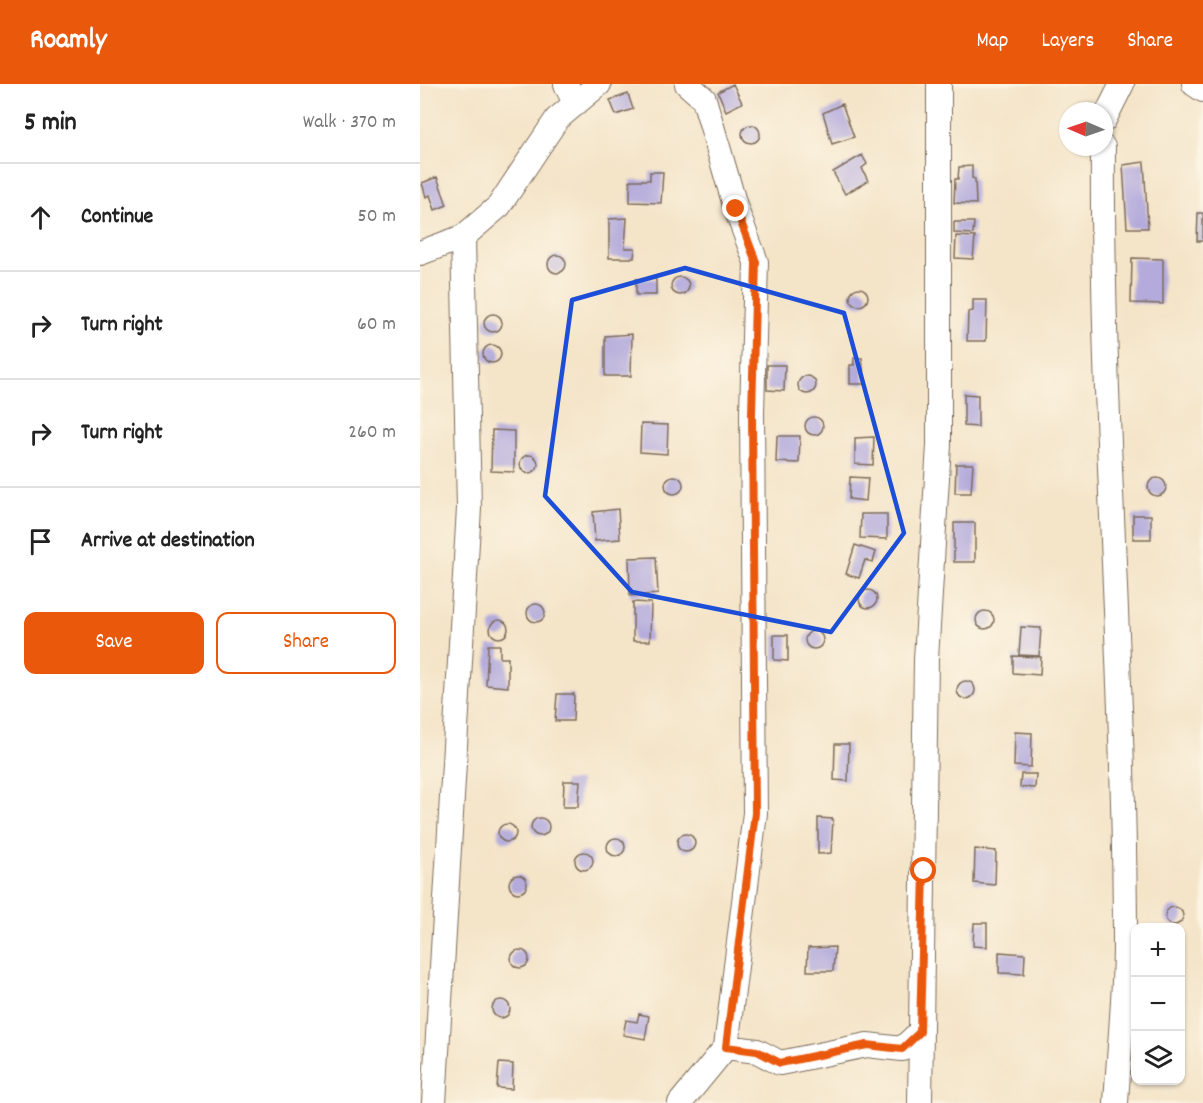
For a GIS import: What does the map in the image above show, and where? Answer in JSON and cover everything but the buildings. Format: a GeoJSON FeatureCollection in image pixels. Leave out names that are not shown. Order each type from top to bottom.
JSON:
{"type":"FeatureCollection","features":[{"type":"Feature","properties":{"kind":"street"},"geometry":{"type":"LineString","coordinates":[[420,253],[463,237],[498,206],[557,119],[570,94],[599,84]]}},
{"type":"Feature","properties":{"kind":"street"},"geometry":{"type":"LineString","coordinates":[[680,1103],[726,1047],[755,813],[752,414],[756,262],[736,209],[704,99],[687,84]]}},
{"type":"Feature","properties":{"kind":"street"},"geometry":{"type":"LineString","coordinates":[[920,1103],[927,659],[939,446],[939,84]]}},
{"type":"Feature","properties":{"kind":"street"},"geometry":{"type":"LineString","coordinates":[[1113,102],[1122,84]]}},
{"type":"Feature","properties":{"kind":"street"},"geometry":{"type":"LineString","coordinates":[[1194,84],[1203,90]]}},
{"type":"Feature","properties":{"kind":"street"},"geometry":{"type":"LineString","coordinates":[[1103,156],[1111,469],[1120,661],[1125,935],[1116,1103]]}},
{"type":"Feature","properties":{"kind":"street"},"geometry":{"type":"LineString","coordinates":[[434,1103],[469,508],[463,237]]}},
{"type":"Feature","properties":{"kind":"street"},"geometry":{"type":"LineString","coordinates":[[726,1047],[757,1051],[780,1063],[867,1045],[902,1049],[920,1032]]}},
{"type":"Feature","properties":{"kind":"highlighted area"},"geometry":{"type":"Polygon","coordinates":[[[685,268],[844,313],[904,533],[831,632],[632,592],[545,496],[572,300],[685,268]]]}},
{"type":"Feature","properties":{"kind":"route"},"geometry":{"type":"LineString","coordinates":[[736,209],[756,262],[752,414],[755,813],[726,1047],[757,1051],[780,1063],[867,1045],[902,1049],[920,1032],[924,871]]}}]}
